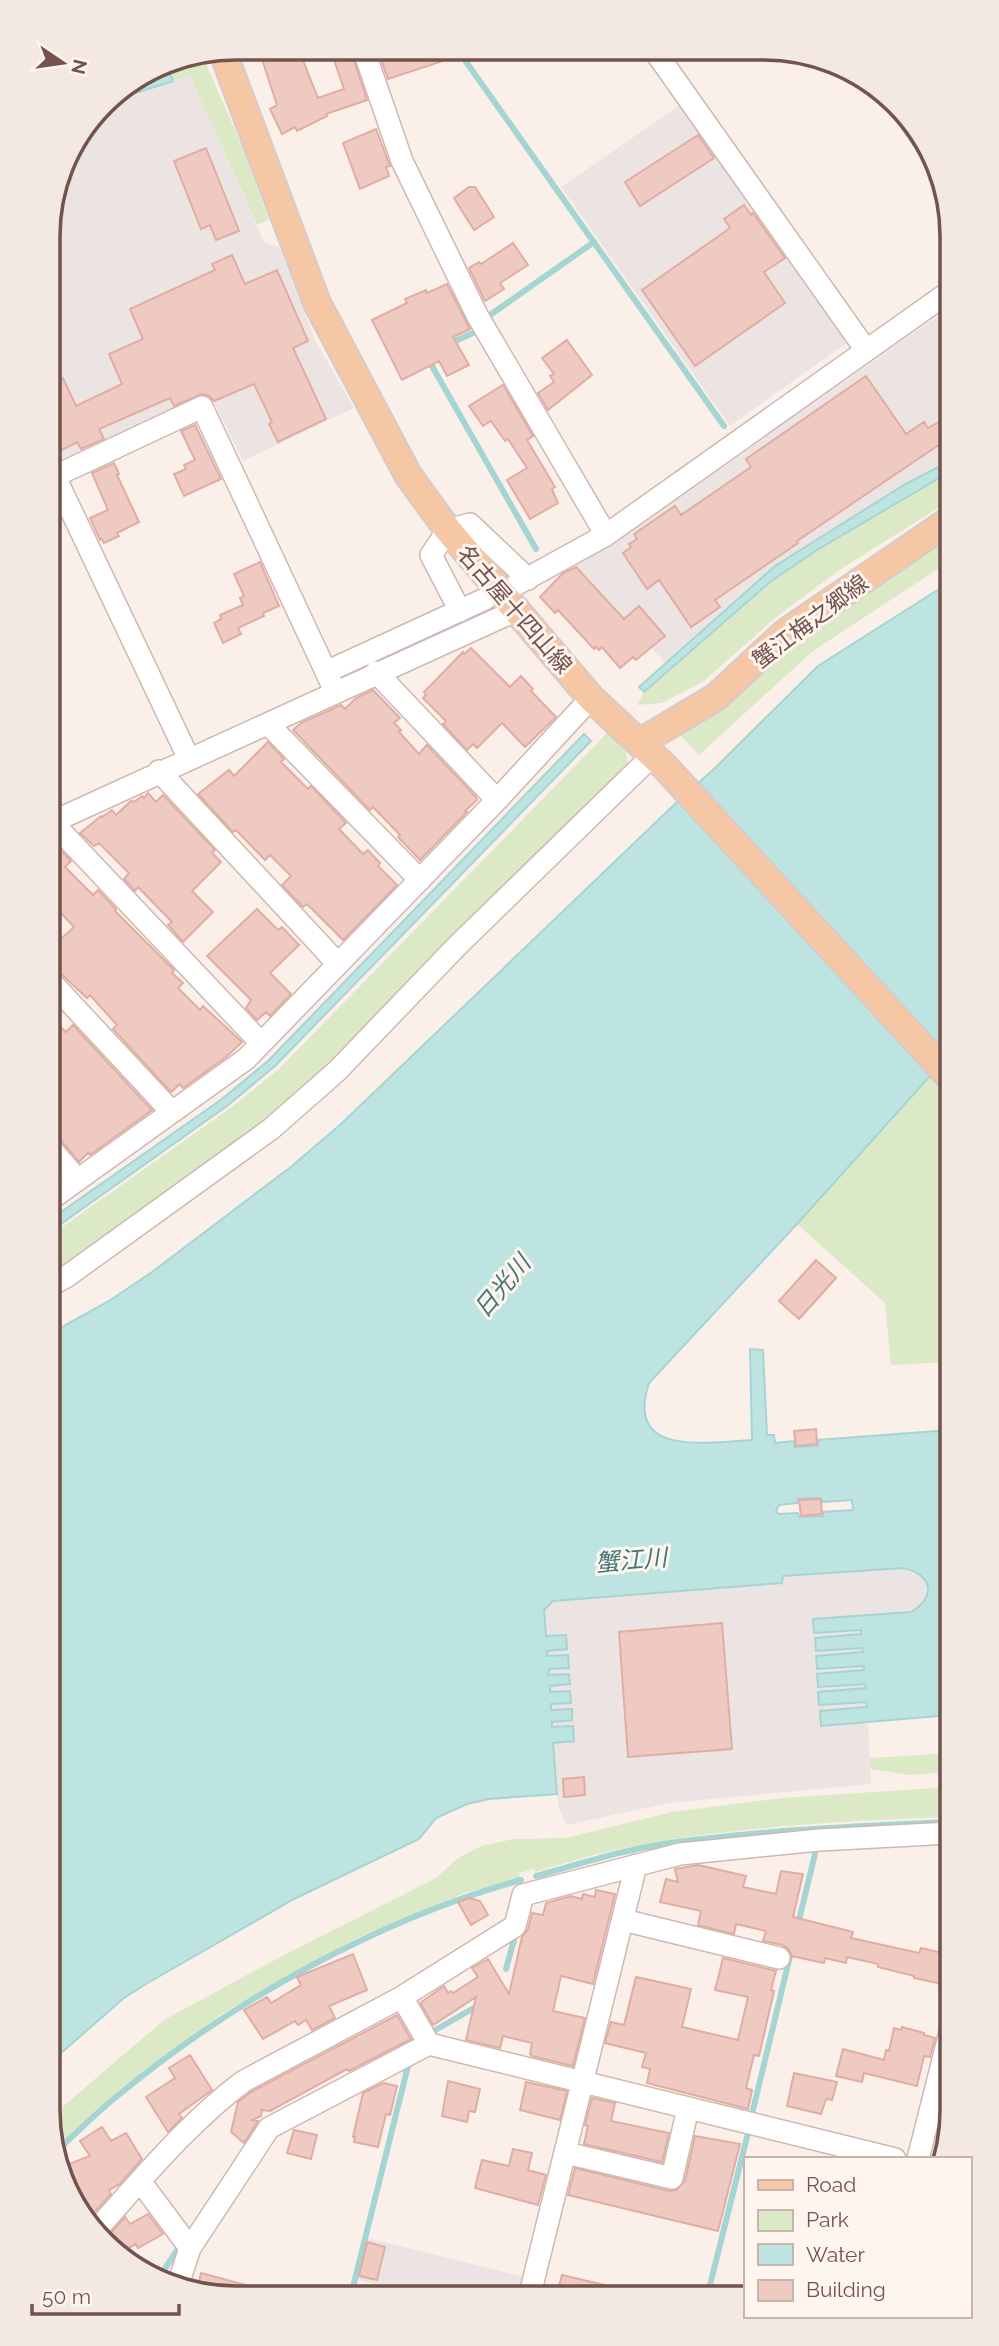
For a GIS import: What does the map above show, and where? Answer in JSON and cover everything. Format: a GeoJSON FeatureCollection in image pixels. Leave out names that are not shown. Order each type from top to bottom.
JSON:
{"type":"FeatureCollection","features":[{"type":"Feature","properties":{"kind":"main road","name":"名古屋十四山線"},"geometry":{"type":"LineString","coordinates":[[226,60],[317,303],[408,475],[448,530],[591,698],[652,755],[940,1066]]}},
{"type":"Feature","properties":{"kind":"main road","name":"蟹江梅之郷線"},"geometry":{"type":"LineString","coordinates":[[652,755],[785,633],[940,527]]}},
{"type":"Feature","properties":{"kind":"street"},"geometry":{"type":"LineString","coordinates":[[367,60],[402,161],[477,315],[606,536]]}},
{"type":"Feature","properties":{"kind":"street"},"geometry":{"type":"LineString","coordinates":[[661,60],[866,350]]}},
{"type":"Feature","properties":{"kind":"street"},"geometry":{"type":"LineString","coordinates":[[460,611],[432,555],[448,530],[470,524],[522,582],[606,536],[940,297]]}},
{"type":"Feature","properties":{"kind":"street"},"geometry":{"type":"LineString","coordinates":[[60,466],[202,407],[331,682]]}},
{"type":"Feature","properties":{"kind":"street"},"geometry":{"type":"LineString","coordinates":[[60,486],[189,759]]}},
{"type":"Feature","properties":{"kind":"street"},"geometry":{"type":"LineString","coordinates":[[60,817],[159,771],[269,725],[331,682],[485,599]]}},
{"type":"Feature","properties":{"kind":"street"},"geometry":{"type":"LineString","coordinates":[[331,682],[376,672],[515,611]]}},
{"type":"Feature","properties":{"kind":"street"},"geometry":{"type":"LineString","coordinates":[[376,672],[497,800]]}},
{"type":"Feature","properties":{"kind":"street"},"geometry":{"type":"LineString","coordinates":[[60,1193],[246,1059],[497,800],[591,698]]}},
{"type":"Feature","properties":{"kind":"street"},"geometry":{"type":"LineString","coordinates":[[269,725],[420,880]]}},
{"type":"Feature","properties":{"kind":"street"},"geometry":{"type":"LineString","coordinates":[[60,1280],[271,1129],[337,1071],[466,936],[652,755]]}},
{"type":"Feature","properties":{"kind":"street"},"geometry":{"type":"LineString","coordinates":[[159,771],[338,964]]}},
{"type":"Feature","properties":{"kind":"street"},"geometry":{"type":"LineString","coordinates":[[60,833],[261,1044]]}},
{"type":"Feature","properties":{"kind":"street"},"geometry":{"type":"LineString","coordinates":[[60,992],[172,1112]]}},
{"type":"Feature","properties":{"kind":"street"},"geometry":{"type":"LineString","coordinates":[[60,1159],[78,1180]]}},
{"type":"Feature","properties":{"kind":"street"},"geometry":{"type":"LineString","coordinates":[[101,2224],[220,2099],[244,2081],[402,1997],[515,1926],[523,1895],[680,1854],[819,1840],[939,1834]]}},
{"type":"Feature","properties":{"kind":"street"},"geometry":{"type":"LineString","coordinates":[[532,2286],[636,1865]]}},
{"type":"Feature","properties":{"kind":"street"},"geometry":{"type":"LineString","coordinates":[[623,1920],[779,1958]]}},
{"type":"Feature","properties":{"kind":"street"},"geometry":{"type":"LineString","coordinates":[[402,1997],[429,2044]]}},
{"type":"Feature","properties":{"kind":"street"},"geometry":{"type":"LineString","coordinates":[[180,2277],[190,2248],[269,2128],[429,2044],[887,2157]]}},
{"type":"Feature","properties":{"kind":"street"},"geometry":{"type":"LineString","coordinates":[[919,2157],[939,2076]]}},
{"type":"Feature","properties":{"kind":"street"},"geometry":{"type":"LineString","coordinates":[[566,2153],[671,2178],[688,2108]]}},
{"type":"Feature","properties":{"kind":"street"},"geometry":{"type":"LineString","coordinates":[[140,2181],[190,2248]]}},
{"type":"Feature","properties":{"kind":"shaded area"},"geometry":{"type":"Polygon","coordinates":[[[190,76],[264,242],[279,247],[315,340],[354,408],[243,461],[209,392],[60,460],[60,224],[65,190],[83,148],[96,128],[130,95],[190,76]]]}},
{"type":"Feature","properties":{"kind":"shaded area"},"geometry":{"type":"Polygon","coordinates":[[[683,103],[848,342],[730,426],[561,187],[683,103]]]}},
{"type":"Feature","properties":{"kind":"shaded area"},"geometry":{"type":"Polygon","coordinates":[[[940,314],[940,466],[907,483],[775,566],[665,663],[575,564],[614,544],[940,314]]]}},
{"type":"Feature","properties":{"kind":"shaded area"},"geometry":{"type":"Polygon","coordinates":[[[903,1568],[914,1570],[926,1581],[927,1597],[911,1612],[813,1619],[815,1633],[861,1629],[861,1634],[815,1638],[816,1651],[862,1648],[863,1652],[816,1656],[817,1669],[864,1666],[864,1670],[818,1674],[818,1687],[865,1684],[866,1688],[818,1692],[820,1705],[867,1702],[867,1707],[820,1712],[821,1726],[868,1722],[871,1784],[670,1803],[566,1825],[558,1805],[553,1743],[573,1726],[552,1727],[552,1722],[571,1709],[551,1710],[550,1704],[571,1703],[570,1691],[550,1692],[549,1686],[570,1684],[569,1674],[548,1675],[548,1669],[568,1668],[568,1656],[547,1656],[547,1651],[567,1635],[546,1636],[544,1610],[548,1605],[554,1601],[782,1583],[782,1576],[903,1568]]]}},
{"type":"Feature","properties":{"kind":"shaded area"},"geometry":{"type":"Polygon","coordinates":[[[367,2238],[524,2277],[522,2286],[382,2286],[357,2280],[367,2238]]]}},
{"type":"Feature","properties":{"kind":"green space"},"geometry":{"type":"Polygon","coordinates":[[[206,62],[244,151],[269,220],[257,225],[190,76],[173,81],[170,73],[206,62]]]}},
{"type":"Feature","properties":{"kind":"green space"},"geometry":{"type":"Polygon","coordinates":[[[940,478],[940,507],[841,569],[775,618],[704,681],[662,703],[637,705],[644,692],[770,582],[817,550],[940,478]]]}},
{"type":"Feature","properties":{"kind":"green space"},"geometry":{"type":"Polygon","coordinates":[[[940,546],[940,568],[813,651],[699,755],[680,735],[720,711],[773,661],[837,611],[940,546]]]}},
{"type":"Feature","properties":{"kind":"green space"},"geometry":{"type":"Polygon","coordinates":[[[608,732],[626,751],[628,765],[333,1066],[260,1129],[60,1270],[60,1229],[229,1109],[279,1069],[608,732]]]}},
{"type":"Feature","properties":{"kind":"green space"},"geometry":{"type":"Polygon","coordinates":[[[930,1076],[940,1087],[939,1362],[891,1365],[885,1303],[797,1224],[930,1076]]]}},
{"type":"Feature","properties":{"kind":"green space"},"geometry":{"type":"Polygon","coordinates":[[[939,1754],[939,1773],[910,1775],[870,1769],[870,1758],[939,1754]]]}},
{"type":"Feature","properties":{"kind":"green space"},"geometry":{"type":"Polygon","coordinates":[[[939,1788],[939,1818],[823,1823],[695,1836],[602,1853],[535,1872],[534,1869],[519,1873],[520,1878],[465,1893],[357,1938],[222,2014],[119,2092],[63,2142],[60,2109],[164,2020],[282,1956],[436,1878],[457,1859],[481,1846],[513,1839],[566,1838],[672,1812],[782,1798],[939,1788]]]}},
{"type":"Feature","properties":{"kind":"water"},"geometry":{"type":"Polygon","coordinates":[[[170,73],[173,81],[130,95],[147,83],[170,73]]]}},
{"type":"Feature","properties":{"kind":"water"},"geometry":{"type":"Polygon","coordinates":[[[940,466],[940,478],[817,550],[770,582],[644,692],[639,687],[775,566],[907,483],[940,466]]]}},
{"type":"Feature","properties":{"kind":"water"},"geometry":{"type":"Polygon","coordinates":[[[940,589],[940,1068],[649,1383],[644,1407],[648,1424],[659,1435],[674,1440],[693,1443],[752,1440],[750,1349],[763,1350],[767,1435],[774,1435],[775,1443],[794,1441],[794,1447],[818,1446],[818,1440],[939,1431],[939,1716],[821,1726],[820,1711],[867,1707],[866,1702],[819,1705],[818,1692],[866,1688],[865,1684],[818,1687],[817,1674],[864,1670],[864,1666],[817,1669],[816,1656],[863,1652],[862,1648],[816,1651],[815,1638],[861,1634],[861,1630],[814,1633],[813,1619],[911,1612],[925,1600],[928,1586],[920,1575],[903,1568],[783,1576],[782,1583],[553,1601],[544,1610],[546,1636],[566,1635],[567,1649],[547,1651],[547,1656],[568,1655],[569,1668],[549,1669],[548,1675],[569,1674],[570,1684],[550,1686],[550,1692],[570,1691],[571,1703],[551,1704],[551,1710],[572,1709],[572,1720],[552,1722],[552,1727],[573,1726],[574,1741],[553,1743],[557,1794],[489,1799],[467,1804],[436,1818],[419,1839],[294,1899],[146,1984],[124,1998],[60,2054],[60,1328],[109,1301],[152,1272],[292,1166],[341,1124],[715,768],[818,666],[940,589]],[[820,1498],[798,1499],[797,1503],[779,1505],[776,1511],[779,1514],[798,1513],[799,1517],[823,1516],[823,1512],[853,1510],[852,1500],[823,1502],[820,1498]]]}},
{"type":"Feature","properties":{"kind":"water"},"geometry":{"type":"Polygon","coordinates":[[[584,734],[591,741],[275,1066],[227,1106],[60,1225],[60,1213],[222,1099],[268,1061],[584,734]]]}},
{"type":"Feature","properties":{"kind":"building"},"geometry":{"type":"Polygon","coordinates":[[[262,60],[303,60],[318,98],[344,89],[334,60],[354,60],[367,100],[326,114],[327,116],[297,131],[295,127],[282,134],[270,109],[277,105],[262,60]]]}},
{"type":"Feature","properties":{"kind":"building"},"geometry":{"type":"Polygon","coordinates":[[[387,60],[443,61],[388,79],[382,62],[387,60]]]}},
{"type":"Feature","properties":{"kind":"building"},"geometry":{"type":"Polygon","coordinates":[[[376,129],[390,166],[386,167],[389,176],[360,189],[343,143],[376,129]]]}},
{"type":"Feature","properties":{"kind":"building"},"geometry":{"type":"Polygon","coordinates":[[[698,135],[714,158],[640,206],[625,182],[698,135]]]}},
{"type":"Feature","properties":{"kind":"building"},"geometry":{"type":"Polygon","coordinates":[[[206,148],[239,231],[216,240],[210,225],[201,229],[174,161],[206,148]]]}},
{"type":"Feature","properties":{"kind":"building"},"geometry":{"type":"Polygon","coordinates":[[[469,187],[475,187],[494,217],[474,230],[454,198],[469,187]]]}},
{"type":"Feature","properties":{"kind":"building"},"geometry":{"type":"Polygon","coordinates":[[[744,205],[751,215],[753,213],[785,258],[764,272],[785,303],[695,366],[642,290],[730,228],[724,219],[744,205]]]}},
{"type":"Feature","properties":{"kind":"building"},"geometry":{"type":"Polygon","coordinates":[[[513,243],[528,265],[500,283],[504,289],[485,301],[469,268],[479,262],[481,264],[513,243]]]}},
{"type":"Feature","properties":{"kind":"building"},"geometry":{"type":"Polygon","coordinates":[[[232,255],[245,284],[277,270],[308,341],[293,348],[326,419],[278,442],[269,424],[272,422],[254,384],[214,401],[202,394],[174,406],[170,398],[99,429],[104,439],[81,449],[77,442],[62,450],[60,379],[63,378],[76,406],[122,384],[109,354],[143,339],[130,309],[215,270],[212,264],[232,255]]]}},
{"type":"Feature","properties":{"kind":"building"},"geometry":{"type":"Polygon","coordinates":[[[447,284],[470,329],[453,337],[469,365],[447,376],[439,361],[402,380],[372,320],[407,303],[405,299],[447,284]]]}},
{"type":"Feature","properties":{"kind":"building"},"geometry":{"type":"Polygon","coordinates":[[[567,340],[592,375],[548,410],[538,393],[554,382],[550,376],[554,374],[542,358],[567,340]]]}},
{"type":"Feature","properties":{"kind":"building"},"geometry":{"type":"Polygon","coordinates":[[[866,376],[906,434],[924,422],[928,428],[940,421],[940,444],[715,600],[720,607],[691,627],[659,580],[647,589],[623,553],[631,547],[629,544],[637,539],[634,534],[675,506],[681,515],[751,467],[746,459],[866,376]]]}},
{"type":"Feature","properties":{"kind":"building"},"geometry":{"type":"Polygon","coordinates":[[[503,385],[533,436],[527,440],[555,487],[552,489],[558,503],[530,519],[507,480],[527,468],[508,439],[505,441],[491,421],[483,426],[469,406],[503,385]]]}},
{"type":"Feature","properties":{"kind":"building"},"geometry":{"type":"Polygon","coordinates":[[[195,425],[221,479],[184,496],[174,474],[186,469],[184,465],[195,460],[181,431],[195,425]]]}},
{"type":"Feature","properties":{"kind":"building"},"geometry":{"type":"Polygon","coordinates":[[[114,463],[139,522],[104,543],[90,518],[108,510],[92,473],[114,463]]]}},
{"type":"Feature","properties":{"kind":"building"},"geometry":{"type":"Polygon","coordinates":[[[260,562],[279,606],[238,628],[241,634],[223,643],[214,623],[221,619],[220,615],[243,605],[240,598],[244,596],[234,574],[260,562]]]}},
{"type":"Feature","properties":{"kind":"building"},"geometry":{"type":"Polygon","coordinates":[[[576,567],[624,619],[639,606],[665,636],[636,660],[633,657],[620,668],[602,647],[599,650],[596,647],[594,649],[558,610],[555,613],[540,597],[563,573],[576,567]]]}},
{"type":"Feature","properties":{"kind":"building"},"geometry":{"type":"Polygon","coordinates":[[[471,648],[510,687],[521,676],[533,689],[531,691],[556,717],[525,747],[502,723],[477,748],[473,744],[467,750],[443,724],[446,721],[423,698],[426,695],[424,692],[463,652],[464,654],[471,648]]]}},
{"type":"Feature","properties":{"kind":"building"},"geometry":{"type":"Polygon","coordinates":[[[373,690],[400,718],[394,723],[419,754],[427,745],[477,800],[420,860],[373,807],[370,810],[293,730],[301,723],[341,705],[345,709],[356,698],[373,690]]]}},
{"type":"Feature","properties":{"kind":"building"},"geometry":{"type":"Polygon","coordinates":[[[268,742],[284,759],[281,762],[308,789],[311,786],[346,823],[339,829],[363,854],[368,850],[380,863],[378,866],[397,885],[343,940],[307,904],[303,907],[282,885],[291,876],[270,855],[265,860],[236,830],[233,832],[198,794],[229,770],[234,776],[268,742]]]}},
{"type":"Feature","properties":{"kind":"building"},"geometry":{"type":"Polygon","coordinates":[[[148,793],[156,802],[163,795],[215,850],[212,853],[221,862],[192,891],[213,912],[183,942],[168,925],[172,922],[138,887],[135,891],[124,879],[129,873],[99,843],[94,846],[80,833],[101,816],[112,810],[116,815],[131,801],[134,802],[142,796],[144,798],[148,793]]]}},
{"type":"Feature","properties":{"kind":"building"},"geometry":{"type":"Polygon","coordinates":[[[60,849],[71,861],[65,867],[93,895],[98,890],[115,911],[174,970],[172,973],[183,983],[178,988],[200,1010],[203,1006],[242,1042],[183,1088],[180,1084],[171,1092],[113,1029],[117,1025],[90,995],[87,998],[60,973],[60,940],[74,927],[60,912],[60,849]]]}},
{"type":"Feature","properties":{"kind":"building"},"geometry":{"type":"Polygon","coordinates":[[[257,909],[278,930],[282,927],[299,945],[270,973],[291,994],[270,1016],[266,1012],[257,1020],[246,1008],[251,1000],[207,956],[257,909]]]}},
{"type":"Feature","properties":{"kind":"building"},"geometry":{"type":"Polygon","coordinates":[[[73,1025],[152,1110],[90,1155],[88,1153],[79,1162],[60,1139],[60,1026],[66,1032],[73,1025]]]}},
{"type":"Feature","properties":{"kind":"building"},"geometry":{"type":"Polygon","coordinates":[[[816,1260],[836,1278],[799,1319],[779,1301],[816,1260]]]}},
{"type":"Feature","properties":{"kind":"building"},"geometry":{"type":"Polygon","coordinates":[[[816,1429],[817,1444],[796,1446],[794,1431],[816,1429]]]}},
{"type":"Feature","properties":{"kind":"building"},"geometry":{"type":"Polygon","coordinates":[[[821,1499],[822,1514],[801,1516],[799,1500],[821,1499]]]}},
{"type":"Feature","properties":{"kind":"building"},"geometry":{"type":"Polygon","coordinates":[[[722,1623],[732,1749],[628,1757],[619,1632],[722,1623]]]}},
{"type":"Feature","properties":{"kind":"building"},"geometry":{"type":"Polygon","coordinates":[[[584,1777],[585,1795],[564,1797],[563,1779],[584,1777]]]}},
{"type":"Feature","properties":{"kind":"building"},"geometry":{"type":"Polygon","coordinates":[[[698,1865],[746,1876],[743,1887],[776,1894],[781,1871],[803,1874],[793,1917],[853,1932],[851,1938],[919,1953],[921,1948],[939,1952],[939,1983],[847,1957],[846,1963],[825,1958],[824,1963],[792,1956],[783,1945],[763,1941],[766,1931],[736,1924],[734,1934],[698,1925],[701,1911],[660,1902],[666,1879],[678,1882],[675,1869],[698,1865]]]}},
{"type":"Feature","properties":{"kind":"building"},"geometry":{"type":"Polygon","coordinates":[[[596,1890],[615,1894],[593,1984],[561,1976],[553,2011],[585,2018],[573,2066],[532,2056],[532,2043],[503,2036],[500,2048],[466,2040],[476,1997],[433,2025],[420,2003],[444,1986],[448,1993],[453,1993],[478,1977],[472,1968],[488,1959],[509,1994],[522,1937],[528,1929],[532,1913],[543,1915],[546,1903],[571,1896],[582,1899],[583,1894],[595,1897],[596,1890]]]}},
{"type":"Feature","properties":{"kind":"building"},"geometry":{"type":"Polygon","coordinates":[[[469,1898],[480,1901],[488,1915],[471,1925],[458,1902],[469,1898]]]}},
{"type":"Feature","properties":{"kind":"building"},"geometry":{"type":"Polygon","coordinates":[[[353,1954],[367,1990],[329,2006],[335,2018],[312,2030],[306,2020],[298,2025],[295,2021],[263,2039],[244,2010],[267,1997],[271,2003],[301,1985],[297,1977],[353,1954]]]}},
{"type":"Feature","properties":{"kind":"building"},"geometry":{"type":"Polygon","coordinates":[[[723,1958],[776,1971],[759,2056],[754,2055],[746,2088],[752,2090],[748,2109],[647,2083],[650,2069],[642,2067],[646,2053],[605,2043],[611,2022],[624,2025],[636,1977],[691,1989],[682,2027],[738,2040],[748,1997],[715,1990],[723,1958]]]}},
{"type":"Feature","properties":{"kind":"building"},"geometry":{"type":"Polygon","coordinates":[[[397,2015],[411,2039],[349,2071],[347,2069],[270,2111],[262,2110],[261,2116],[252,2120],[258,2121],[244,2143],[231,2132],[238,2102],[251,2092],[397,2015]]]}},
{"type":"Feature","properties":{"kind":"building"},"geometry":{"type":"Polygon","coordinates":[[[902,2027],[935,2038],[930,2057],[924,2056],[917,2086],[864,2073],[862,2082],[836,2076],[843,2049],[884,2060],[894,2028],[901,2030],[902,2027]]]}},
{"type":"Feature","properties":{"kind":"building"},"geometry":{"type":"Polygon","coordinates":[[[190,2055],[212,2090],[179,2114],[182,2118],[168,2132],[146,2097],[175,2078],[169,2068],[190,2055]]]}},
{"type":"Feature","properties":{"kind":"building"},"geometry":{"type":"Polygon","coordinates":[[[794,2073],[837,2082],[832,2100],[826,2099],[821,2114],[787,2106],[794,2073]]]}},
{"type":"Feature","properties":{"kind":"building"},"geometry":{"type":"Polygon","coordinates":[[[448,2081],[480,2089],[475,2112],[469,2111],[467,2122],[442,2116],[448,2081]]]}},
{"type":"Feature","properties":{"kind":"building"},"geometry":{"type":"Polygon","coordinates":[[[526,2082],[567,2091],[560,2120],[520,2110],[526,2082]]]}},
{"type":"Feature","properties":{"kind":"building"},"geometry":{"type":"Polygon","coordinates":[[[383,2083],[397,2086],[390,2115],[386,2114],[378,2147],[354,2142],[363,2093],[383,2083]]]}},
{"type":"Feature","properties":{"kind":"building"},"geometry":{"type":"Polygon","coordinates":[[[592,2098],[615,2103],[611,2121],[669,2133],[662,2162],[584,2144],[588,2126],[585,2125],[592,2098]]]}},
{"type":"Feature","properties":{"kind":"building"},"geometry":{"type":"Polygon","coordinates":[[[102,2127],[111,2141],[126,2133],[142,2159],[120,2184],[109,2190],[111,2194],[93,2214],[68,2164],[90,2156],[80,2141],[102,2127]]]}},
{"type":"Feature","properties":{"kind":"building"},"geometry":{"type":"Polygon","coordinates":[[[294,2130],[317,2135],[311,2159],[287,2153],[294,2130]]]}},
{"type":"Feature","properties":{"kind":"building"},"geometry":{"type":"Polygon","coordinates":[[[695,2136],[740,2144],[718,2231],[568,2195],[575,2168],[669,2191],[676,2190],[685,2181],[695,2136]]]}},
{"type":"Feature","properties":{"kind":"building"},"geometry":{"type":"Polygon","coordinates":[[[513,2149],[532,2153],[528,2170],[546,2175],[538,2205],[475,2188],[482,2160],[509,2166],[513,2149]]]}},
{"type":"Feature","properties":{"kind":"building"},"geometry":{"type":"Polygon","coordinates":[[[148,2214],[163,2234],[138,2248],[136,2244],[127,2249],[110,2234],[125,2217],[130,2224],[148,2214]]]}},
{"type":"Feature","properties":{"kind":"building"},"geometry":{"type":"Polygon","coordinates":[[[367,2242],[385,2247],[377,2280],[359,2276],[367,2242]]]}},
{"type":"Feature","properties":{"kind":"building"},"geometry":{"type":"Polygon","coordinates":[[[201,2273],[249,2286],[224,2286],[199,2282],[201,2273]]]}},
{"type":"Feature","properties":{"kind":"building"},"geometry":{"type":"Polygon","coordinates":[[[562,2275],[609,2286],[559,2286],[562,2275]]]}},
{"type":"Feature","properties":{"kind":"waterway"},"geometry":{"type":"LineString","coordinates":[[465,60],[724,426]]}},
{"type":"Feature","properties":{"kind":"waterway"},"geometry":{"type":"LineString","coordinates":[[490,315],[594,242]]}},
{"type":"Feature","properties":{"kind":"waterway"},"geometry":{"type":"LineString","coordinates":[[449,344],[477,331]]}},
{"type":"Feature","properties":{"kind":"waterway"},"geometry":{"type":"LineString","coordinates":[[428,359],[536,549]]}},
{"type":"Feature","properties":{"kind":"waterway"},"geometry":{"type":"LineString","coordinates":[[60,462],[66,462]]}},
{"type":"Feature","properties":{"kind":"waterway"},"geometry":{"type":"LineString","coordinates":[[536,1876],[624,1852],[677,1842],[779,1831],[939,1823]]}},
{"type":"Feature","properties":{"kind":"waterway"},"geometry":{"type":"LineString","coordinates":[[798,1924],[815,1854]]}},
{"type":"Feature","properties":{"kind":"waterway"},"geometry":{"type":"LineString","coordinates":[[63,2146],[104,2108],[165,2059],[260,1995],[310,1966],[414,1917],[521,1880]]}},
{"type":"Feature","properties":{"kind":"waterway"},"geometry":{"type":"LineString","coordinates":[[506,1969],[514,1940]]}},
{"type":"Feature","properties":{"kind":"waterway"},"geometry":{"type":"LineString","coordinates":[[753,2110],[792,1948]]}},
{"type":"Feature","properties":{"kind":"waterway"},"geometry":{"type":"LineString","coordinates":[[432,2032],[479,2005]]}},
{"type":"Feature","properties":{"kind":"waterway"},"geometry":{"type":"LineString","coordinates":[[353,2286],[408,2066]]}},
{"type":"Feature","properties":{"kind":"waterway"},"geometry":{"type":"LineString","coordinates":[[710,2286],[748,2133]]}},
{"type":"Feature","properties":{"kind":"waterway"},"geometry":{"type":"LineString","coordinates":[[164,2270],[178,2249]]}},
{"type":"Feature","properties":{"kind":"water label","name":"日光川"},"geometry":{"type":"Point","coordinates":[502,1286]}},
{"type":"Feature","properties":{"kind":"water label","name":"蟹江川"},"geometry":{"type":"Point","coordinates":[631,1560]}}]}
